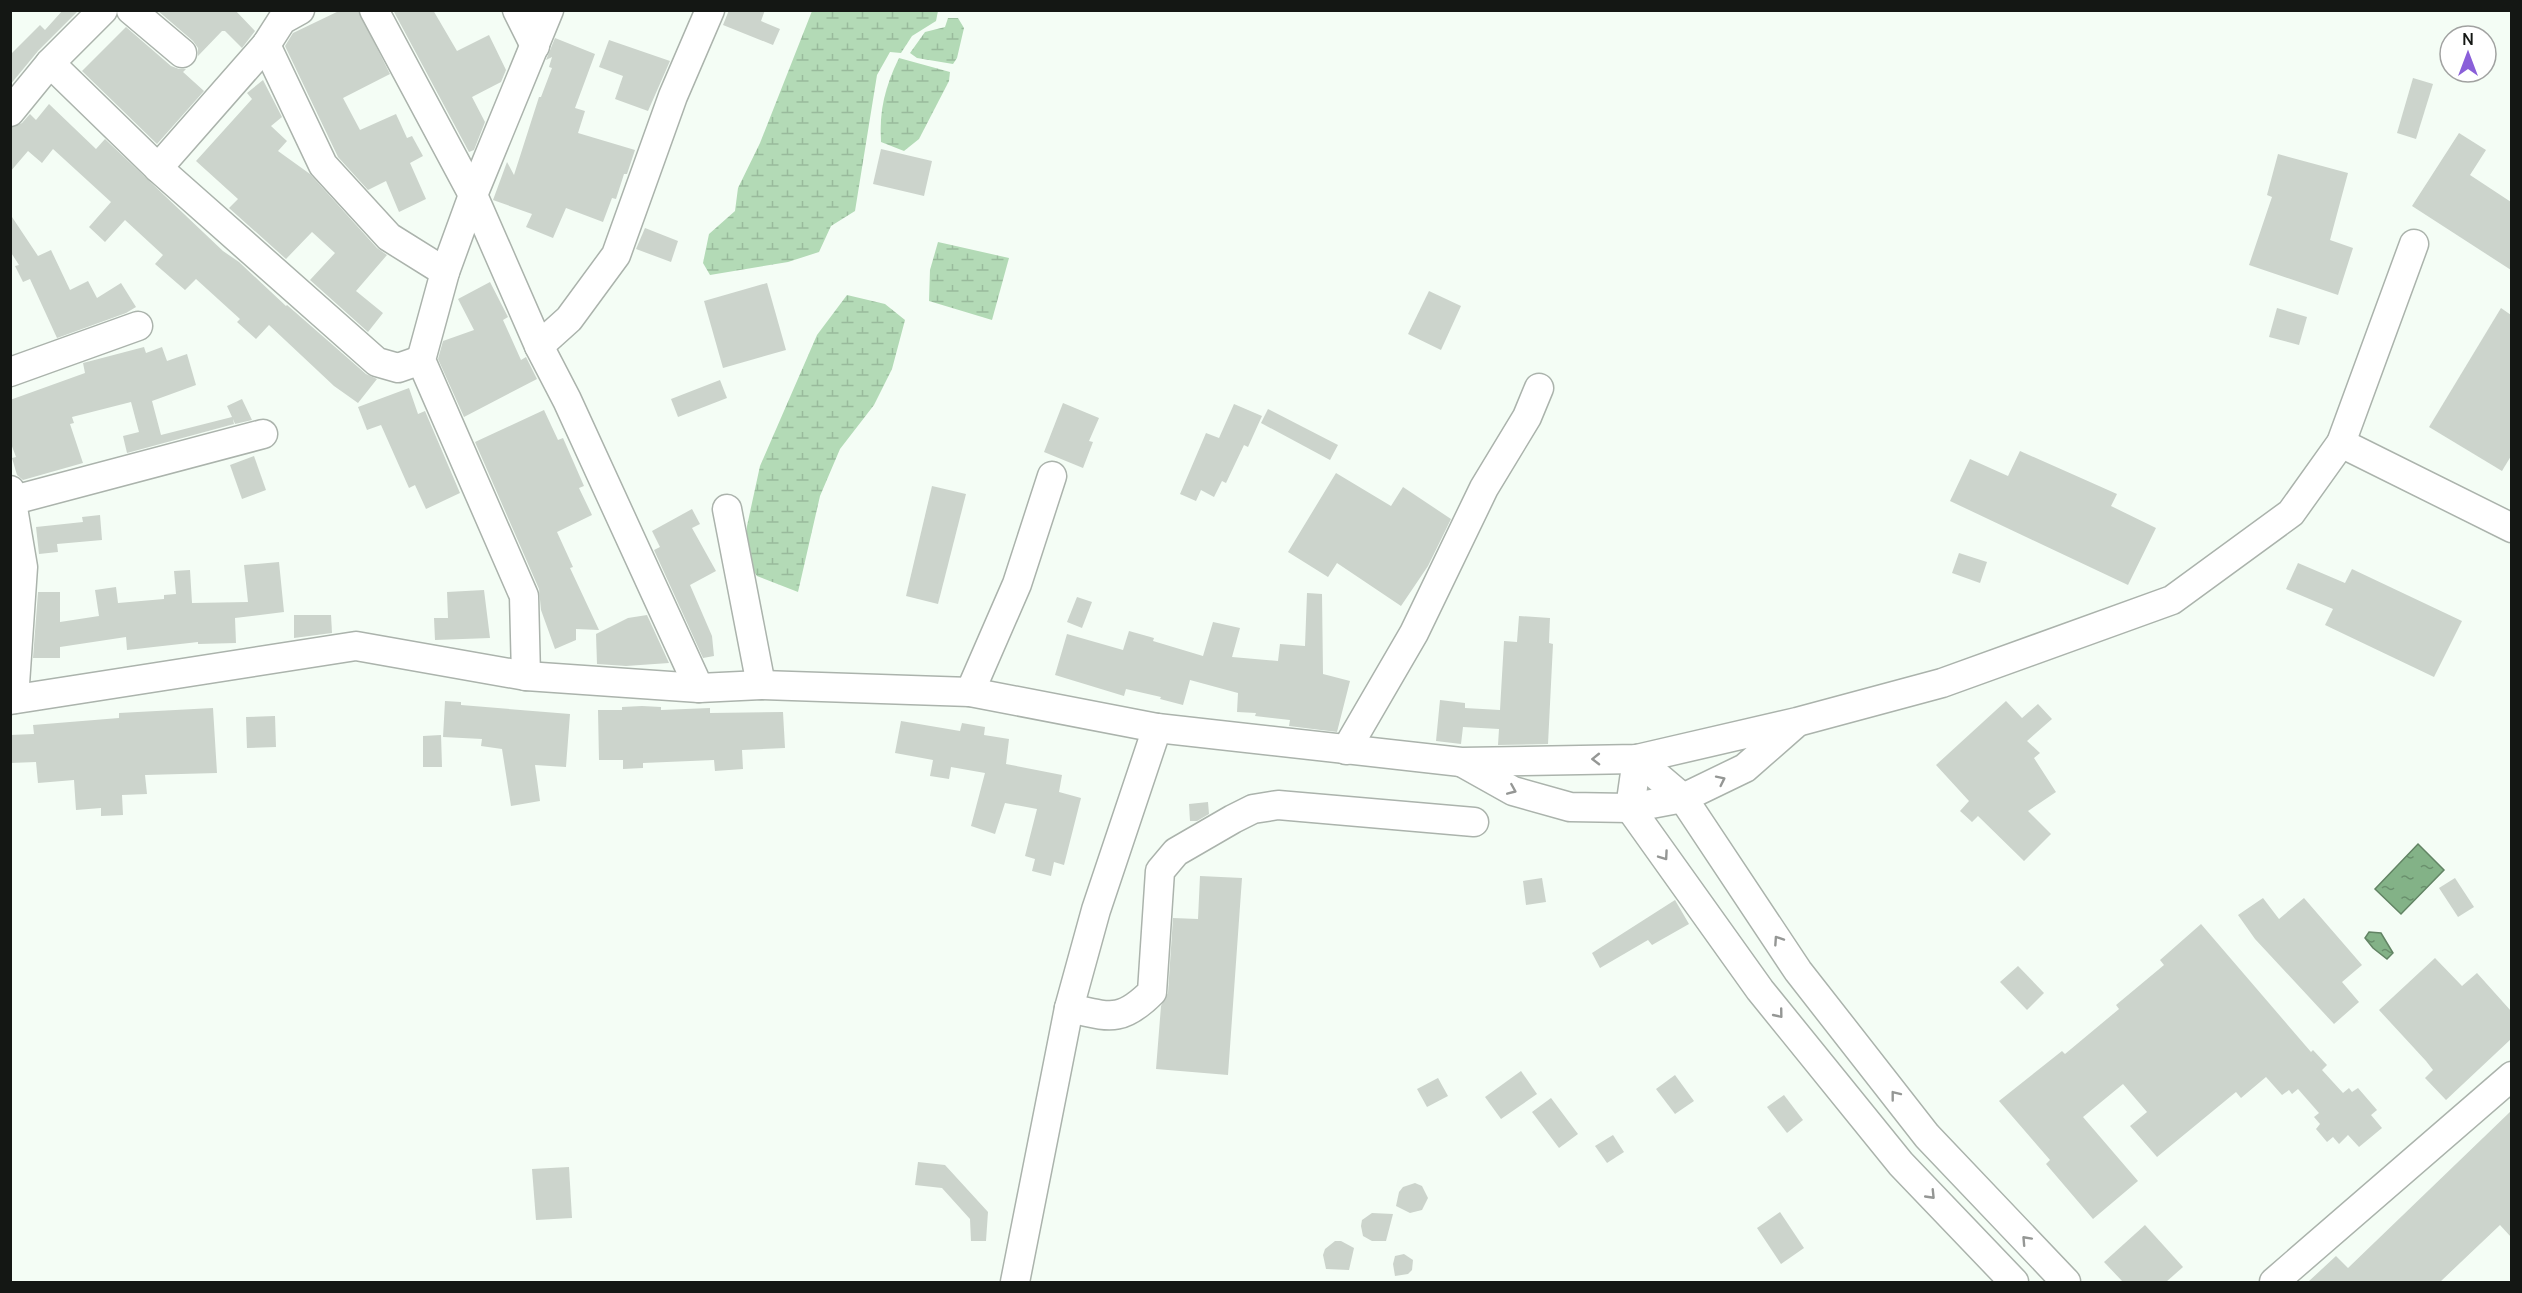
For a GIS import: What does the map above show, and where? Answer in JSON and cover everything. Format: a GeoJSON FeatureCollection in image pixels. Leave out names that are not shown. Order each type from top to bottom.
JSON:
{"type":"FeatureCollection","features":[{"type":"Feature","properties":{"kind":"street"},"geometry":{"type":"LineString","coordinates":[[10,112],[50,63],[103,10]]}},
{"type":"Feature","properties":{"kind":"street"},"geometry":{"type":"LineString","coordinates":[[131,10],[182,53]]}},
{"type":"Feature","properties":{"kind":"street"},"geometry":{"type":"LineString","coordinates":[[374,10],[473,195],[539,346],[567,400],[699,688]]}},
{"type":"Feature","properties":{"kind":"street"},"geometry":{"type":"LineString","coordinates":[[517,10],[535,46]]}},
{"type":"Feature","properties":{"kind":"street"},"geometry":{"type":"LineString","coordinates":[[526,676],[524,596],[421,360],[445,272],[473,195],[549,10]]}},
{"type":"Feature","properties":{"kind":"street"},"geometry":{"type":"LineString","coordinates":[[539,346],[568,319],[616,255],[673,96],[710,10]]}},
{"type":"Feature","properties":{"kind":"street"},"geometry":{"type":"LineString","coordinates":[[158,168],[266,45],[285,14]]}},
{"type":"Feature","properties":{"kind":"street"},"geometry":{"type":"LineString","coordinates":[[266,45],[323,165],[389,237],[445,272]]}},
{"type":"Feature","properties":{"kind":"street"},"geometry":{"type":"LineString","coordinates":[[50,63],[158,168],[377,362],[398,368],[421,360]]}},
{"type":"Feature","properties":{"kind":"street"},"geometry":{"type":"LineString","coordinates":[[263,434],[11,497],[23,567],[12,700],[356,646],[526,676],[699,688],[761,685],[970,692],[1157,728],[1461,762],[1637,759],[1797,722],[1942,683],[2172,600],[2290,513],[2341,443],[2414,244]]}},
{"type":"Feature","properties":{"kind":"street"},"geometry":{"type":"LineString","coordinates":[[10,372],[138,326]]}},
{"type":"Feature","properties":{"kind":"street"},"geometry":{"type":"LineString","coordinates":[[1346,750],[1414,633],[1484,488],[1527,417],[1539,388]]}},
{"type":"Feature","properties":{"kind":"street"},"geometry":{"type":"LineString","coordinates":[[2341,443],[2511,528]]}},
{"type":"Feature","properties":{"kind":"street"},"geometry":{"type":"LineString","coordinates":[[970,692],[1017,584],[1052,476]]}},
{"type":"Feature","properties":{"kind":"street"},"geometry":{"type":"LineString","coordinates":[[728,509],[761,685]]}},
{"type":"Feature","properties":{"kind":"street"},"geometry":{"type":"LineString","coordinates":[[1461,762],[1513,791],[1570,807],[1630,808],[1683,798],[1745,768],[1797,722]]}},
{"type":"Feature","properties":{"kind":"street"},"geometry":{"type":"LineString","coordinates":[[1015,1282],[1070,1008],[1096,910],[1157,728]]}},
{"type":"Feature","properties":{"kind":"street"},"geometry":{"type":"LineString","coordinates":[[1637,759],[1683,798],[1798,971],[1927,1136],[2066,1282]]}},
{"type":"Feature","properties":{"kind":"street"},"geometry":{"type":"LineString","coordinates":[[1637,759],[1630,808],[1760,990],[1901,1164],[2014,1282]]}},
{"type":"Feature","properties":{"kind":"street"},"geometry":{"type":"LineString","coordinates":[[1070,1008],[1096,1014],[1123,1015],[1136,1008],[1152,992],[1160,872],[1176,852],[1253,809],[1278,805],[1474,822]]}},
{"type":"Feature","properties":{"kind":"street"},"geometry":{"type":"LineString","coordinates":[[2274,1282],[2511,1076]]}},
{"type":"Feature","properties":{"kind":"street"},"geometry":{"type":"LineString","coordinates":[[1901,1164],[1927,1136]]}},
{"type":"Feature","properties":{"kind":"green space"},"geometry":{"type":"Polygon","coordinates":[[[812,11],[938,11],[936,21],[912,36],[901,53],[890,52],[877,75],[855,211],[831,226],[819,252],[788,262],[710,275],[703,263],[709,234],[735,211],[738,188],[760,143],[812,11]]]}},
{"type":"Feature","properties":{"kind":"green space"},"geometry":{"type":"Polygon","coordinates":[[[948,18],[958,18],[964,28],[957,58],[953,64],[917,58],[910,53],[925,32],[945,27],[948,18]]]}},
{"type":"Feature","properties":{"kind":"green space"},"geometry":{"type":"Polygon","coordinates":[[[899,58],[950,72],[949,81],[919,139],[904,151],[881,142],[884,99],[899,58]]]}},
{"type":"Feature","properties":{"kind":"green space"},"geometry":{"type":"Polygon","coordinates":[[[938,242],[1009,258],[992,320],[929,301],[930,270],[938,242]]]}},
{"type":"Feature","properties":{"kind":"green space"},"geometry":{"type":"Polygon","coordinates":[[[847,295],[885,304],[905,320],[892,369],[874,405],[840,449],[820,496],[798,592],[757,576],[745,558],[747,526],[760,466],[817,335],[847,295]]]}},
{"type":"Feature","properties":{"kind":"water"},"geometry":{"type":"Polygon","coordinates":[[[2418,844],[2444,870],[2401,914],[2375,889],[2418,844]]]}},
{"type":"Feature","properties":{"kind":"water"},"geometry":{"type":"Polygon","coordinates":[[[2369,932],[2381,933],[2393,953],[2387,959],[2365,938],[2369,932]]]}},
{"type":"Feature","properties":{"kind":"building"},"geometry":{"type":"Polygon","coordinates":[[[63,10],[79,10],[38,51],[10,85],[10,55],[40,25],[45,30],[63,10]]]}},
{"type":"Feature","properties":{"kind":"building"},"geometry":{"type":"Polygon","coordinates":[[[157,10],[235,10],[255,31],[242,48],[225,31],[222,31],[198,56],[198,48],[193,41],[157,10]]]}},
{"type":"Feature","properties":{"kind":"building"},"geometry":{"type":"Polygon","coordinates":[[[341,10],[358,10],[390,74],[343,98],[360,130],[396,114],[407,138],[412,136],[423,156],[410,163],[426,199],[399,212],[386,181],[368,190],[338,157],[285,46],[293,33],[341,10]]]}},
{"type":"Feature","properties":{"kind":"building"},"geometry":{"type":"Polygon","coordinates":[[[393,10],[433,10],[457,51],[489,35],[506,70],[501,82],[472,97],[485,122],[474,150],[469,152],[393,10]]]}},
{"type":"Feature","properties":{"kind":"building"},"geometry":{"type":"Polygon","coordinates":[[[729,10],[765,10],[761,21],[780,29],[773,45],[723,25],[729,10]]]}},
{"type":"Feature","properties":{"kind":"building"},"geometry":{"type":"Polygon","coordinates":[[[126,27],[171,66],[186,69],[183,72],[204,91],[157,144],[82,71],[126,27]]]}},
{"type":"Feature","properties":{"kind":"building"},"geometry":{"type":"Polygon","coordinates":[[[555,38],[595,54],[575,108],[585,111],[578,133],[635,150],[616,199],[612,198],[603,222],[566,208],[553,238],[526,227],[532,214],[493,200],[507,162],[514,175],[539,97],[541,97],[552,68],[549,67],[552,57],[546,60],[555,38]]]}},
{"type":"Feature","properties":{"kind":"building"},"geometry":{"type":"Polygon","coordinates":[[[609,40],[670,61],[648,111],[615,99],[623,76],[599,67],[609,40]]]}},
{"type":"Feature","properties":{"kind":"building"},"geometry":{"type":"Polygon","coordinates":[[[2413,78],[2433,84],[2416,139],[2397,133],[2413,78]]]}},
{"type":"Feature","properties":{"kind":"building"},"geometry":{"type":"Polygon","coordinates":[[[263,80],[282,117],[271,126],[287,141],[278,151],[310,174],[377,248],[387,255],[356,291],[383,313],[368,332],[310,280],[335,253],[312,232],[286,259],[229,208],[238,199],[196,161],[252,99],[247,93],[263,80]]]}},
{"type":"Feature","properties":{"kind":"building"},"geometry":{"type":"Polygon","coordinates":[[[49,104],[96,149],[105,139],[223,251],[239,262],[286,306],[366,374],[377,379],[358,403],[334,386],[269,325],[256,339],[237,322],[240,319],[196,279],[185,290],[155,264],[163,255],[125,220],[105,242],[89,227],[111,202],[53,149],[42,163],[28,151],[10,172],[10,128],[22,123],[30,114],[36,120],[49,104]]]}},
{"type":"Feature","properties":{"kind":"building"},"geometry":{"type":"Polygon","coordinates":[[[2459,133],[2486,150],[2470,175],[2511,202],[2511,270],[2412,206],[2459,133]]]}},
{"type":"Feature","properties":{"kind":"building"},"geometry":{"type":"Polygon","coordinates":[[[881,149],[932,161],[924,196],[873,184],[881,149]]]}},
{"type":"Feature","properties":{"kind":"building"},"geometry":{"type":"Polygon","coordinates":[[[2278,154],[2348,173],[2330,240],[2353,248],[2338,295],[2249,265],[2272,197],[2267,195],[2278,154]]]}},
{"type":"Feature","properties":{"kind":"building"},"geometry":{"type":"Polygon","coordinates":[[[10,214],[38,256],[51,250],[70,290],[88,281],[97,298],[121,283],[136,307],[126,313],[57,338],[30,279],[23,282],[15,266],[19,265],[10,251],[10,214]]]}},
{"type":"Feature","properties":{"kind":"building"},"geometry":{"type":"Polygon","coordinates":[[[645,228],[678,241],[671,262],[636,249],[645,228]]]}},
{"type":"Feature","properties":{"kind":"building"},"geometry":{"type":"Polygon","coordinates":[[[490,282],[508,317],[503,320],[521,360],[526,357],[537,379],[464,417],[438,359],[443,341],[474,330],[458,299],[490,282]]]}},
{"type":"Feature","properties":{"kind":"building"},"geometry":{"type":"Polygon","coordinates":[[[767,283],[786,350],[723,368],[704,301],[767,283]]]}},
{"type":"Feature","properties":{"kind":"building"},"geometry":{"type":"Polygon","coordinates":[[[1429,291],[1461,306],[1441,350],[1408,334],[1429,291]]]}},
{"type":"Feature","properties":{"kind":"building"},"geometry":{"type":"Polygon","coordinates":[[[2277,308],[2307,317],[2299,345],[2269,337],[2277,308]]]}},
{"type":"Feature","properties":{"kind":"building"},"geometry":{"type":"Polygon","coordinates":[[[2501,308],[2511,315],[2511,456],[2502,471],[2429,427],[2501,308]]]}},
{"type":"Feature","properties":{"kind":"building"},"geometry":{"type":"Polygon","coordinates":[[[144,347],[146,353],[162,347],[167,361],[187,354],[196,385],[152,401],[161,435],[232,417],[227,406],[242,399],[252,420],[235,424],[233,419],[234,424],[127,453],[123,436],[139,432],[131,402],[72,417],[74,423],[70,424],[83,463],[23,480],[17,475],[12,458],[16,457],[10,441],[10,400],[85,373],[83,363],[144,347]]]}},
{"type":"Feature","properties":{"kind":"building"},"geometry":{"type":"Polygon","coordinates":[[[720,380],[727,398],[678,417],[671,399],[720,380]]]}},
{"type":"Feature","properties":{"kind":"building"},"geometry":{"type":"Polygon","coordinates":[[[409,388],[418,414],[425,411],[460,493],[426,509],[415,485],[409,488],[381,425],[367,430],[358,407],[409,388]]]}},
{"type":"Feature","properties":{"kind":"building"},"geometry":{"type":"Polygon","coordinates":[[[1063,403],[1099,418],[1089,441],[1093,442],[1083,468],[1044,452],[1063,403]]]}},
{"type":"Feature","properties":{"kind":"building"},"geometry":{"type":"Polygon","coordinates":[[[1234,404],[1262,416],[1248,447],[1244,445],[1226,483],[1222,481],[1214,497],[1201,490],[1196,501],[1180,494],[1206,433],[1219,438],[1234,404]]]}},
{"type":"Feature","properties":{"kind":"building"},"geometry":{"type":"Polygon","coordinates":[[[1268,409],[1338,445],[1330,460],[1261,423],[1268,409]]]}},
{"type":"Feature","properties":{"kind":"building"},"geometry":{"type":"Polygon","coordinates":[[[544,410],[558,440],[563,438],[584,486],[579,488],[592,515],[557,532],[573,567],[570,568],[599,630],[576,629],[576,640],[555,649],[541,610],[539,589],[475,442],[544,410]]]}},
{"type":"Feature","properties":{"kind":"building"},"geometry":{"type":"Polygon","coordinates":[[[2020,451],[2117,494],[2111,506],[2156,528],[2128,585],[1950,501],[1970,459],[2008,476],[2020,451]]]}},
{"type":"Feature","properties":{"kind":"building"},"geometry":{"type":"Polygon","coordinates":[[[254,456],[266,490],[242,499],[230,465],[254,456]]]}},
{"type":"Feature","properties":{"kind":"building"},"geometry":{"type":"Polygon","coordinates":[[[1336,473],[1391,506],[1403,487],[1451,519],[1428,566],[1401,606],[1337,563],[1328,577],[1288,552],[1336,473]]]}},
{"type":"Feature","properties":{"kind":"building"},"geometry":{"type":"Polygon","coordinates":[[[932,486],[966,494],[938,604],[906,596],[932,486]]]}},
{"type":"Feature","properties":{"kind":"building"},"geometry":{"type":"Polygon","coordinates":[[[692,509],[700,524],[692,528],[716,571],[690,585],[712,636],[714,656],[703,658],[654,550],[660,547],[652,531],[692,509]]]}},
{"type":"Feature","properties":{"kind":"building"},"geometry":{"type":"Polygon","coordinates":[[[100,515],[102,540],[57,544],[58,552],[39,554],[36,527],[83,522],[82,517],[100,515]]]}},
{"type":"Feature","properties":{"kind":"building"},"geometry":{"type":"Polygon","coordinates":[[[1959,553],[1987,562],[1980,583],[1952,573],[1959,553]]]}},
{"type":"Feature","properties":{"kind":"building"},"geometry":{"type":"Polygon","coordinates":[[[279,562],[284,612],[235,618],[236,643],[198,644],[198,642],[127,650],[126,637],[60,647],[60,658],[33,658],[38,592],[60,592],[60,622],[99,616],[95,590],[116,587],[118,603],[164,599],[164,595],[176,594],[174,571],[190,570],[192,603],[248,602],[244,565],[279,562]]]}},
{"type":"Feature","properties":{"kind":"building"},"geometry":{"type":"Polygon","coordinates":[[[2298,563],[2345,583],[2352,569],[2462,621],[2434,677],[2325,625],[2333,609],[2286,589],[2298,563]]]}},
{"type":"Feature","properties":{"kind":"building"},"geometry":{"type":"Polygon","coordinates":[[[484,590],[490,638],[435,640],[434,618],[448,618],[447,592],[484,590]]]}},
{"type":"Feature","properties":{"kind":"building"},"geometry":{"type":"Polygon","coordinates":[[[1307,593],[1322,594],[1323,674],[1350,681],[1337,732],[1289,726],[1290,720],[1255,716],[1256,713],[1237,712],[1238,693],[1190,680],[1183,705],[1126,689],[1124,696],[1055,675],[1067,634],[1123,650],[1129,631],[1203,656],[1213,622],[1240,628],[1232,657],[1278,661],[1280,644],[1305,646],[1307,593]]]}},
{"type":"Feature","properties":{"kind":"building"},"geometry":{"type":"Polygon","coordinates":[[[1077,597],[1092,602],[1082,628],[1067,622],[1077,597]]]}},
{"type":"Feature","properties":{"kind":"building"},"geometry":{"type":"Polygon","coordinates":[[[294,615],[331,615],[332,633],[294,638],[294,615]]]}},
{"type":"Feature","properties":{"kind":"building"},"geometry":{"type":"Polygon","coordinates":[[[647,615],[669,663],[626,666],[597,664],[596,634],[628,618],[647,615]]]}},
{"type":"Feature","properties":{"kind":"building"},"geometry":{"type":"Polygon","coordinates":[[[1519,616],[1550,618],[1549,643],[1553,644],[1548,744],[1498,745],[1499,729],[1463,727],[1461,744],[1436,741],[1440,700],[1465,703],[1465,708],[1500,710],[1504,641],[1517,642],[1519,616]]]}},
{"type":"Feature","properties":{"kind":"building"},"geometry":{"type":"Polygon","coordinates":[[[445,701],[461,702],[461,705],[570,714],[566,767],[535,765],[540,801],[511,806],[502,749],[481,746],[482,739],[443,737],[445,701]]]}},
{"type":"Feature","properties":{"kind":"building"},"geometry":{"type":"Polygon","coordinates":[[[2006,701],[2022,718],[2038,704],[2052,719],[2027,741],[2040,753],[2034,758],[2056,792],[2028,811],[2051,834],[2024,861],[1978,816],[1972,822],[1960,811],[1969,801],[1936,765],[2006,701]]]}},
{"type":"Feature","properties":{"kind":"building"},"geometry":{"type":"Polygon","coordinates":[[[622,707],[661,707],[661,710],[710,708],[710,713],[783,712],[785,748],[742,750],[743,769],[715,771],[714,760],[643,763],[643,768],[623,769],[623,760],[599,760],[598,710],[622,710],[622,707]]]}},
{"type":"Feature","properties":{"kind":"building"},"geometry":{"type":"Polygon","coordinates":[[[213,708],[217,773],[145,775],[147,794],[122,795],[123,815],[101,816],[101,808],[76,810],[74,780],[38,783],[36,762],[10,763],[10,735],[34,734],[33,725],[119,718],[119,713],[213,708]]]}},
{"type":"Feature","properties":{"kind":"building"},"geometry":{"type":"Polygon","coordinates":[[[275,716],[276,747],[247,748],[246,717],[275,716]]]}},
{"type":"Feature","properties":{"kind":"building"},"geometry":{"type":"Polygon","coordinates":[[[901,721],[960,731],[962,723],[985,727],[984,735],[1009,739],[1006,764],[1062,775],[1059,792],[1081,798],[1064,865],[1054,862],[1051,876],[1032,871],[1035,859],[1025,856],[1037,809],[1005,803],[995,834],[971,826],[985,773],[951,767],[949,779],[930,776],[933,760],[895,753],[901,721]]]}},
{"type":"Feature","properties":{"kind":"building"},"geometry":{"type":"Polygon","coordinates":[[[441,735],[442,767],[423,767],[423,736],[441,735]]]}},
{"type":"Feature","properties":{"kind":"building"},"geometry":{"type":"Polygon","coordinates":[[[1208,802],[1209,814],[1197,821],[1190,821],[1189,804],[1208,802]]]}},
{"type":"Feature","properties":{"kind":"building"},"geometry":{"type":"Polygon","coordinates":[[[1200,876],[1242,878],[1228,1075],[1156,1069],[1161,1006],[1168,993],[1173,918],[1198,919],[1200,876]]]}},
{"type":"Feature","properties":{"kind":"building"},"geometry":{"type":"Polygon","coordinates":[[[1542,878],[1546,902],[1526,905],[1523,881],[1542,878]]]}},
{"type":"Feature","properties":{"kind":"building"},"geometry":{"type":"Polygon","coordinates":[[[2455,878],[2474,907],[2458,917],[2439,888],[2455,878]]]}},
{"type":"Feature","properties":{"kind":"building"},"geometry":{"type":"Polygon","coordinates":[[[2263,898],[2279,919],[2304,898],[2362,965],[2342,982],[2359,1002],[2334,1024],[2255,939],[2238,915],[2263,898]]]}},
{"type":"Feature","properties":{"kind":"building"},"geometry":{"type":"Polygon","coordinates":[[[1675,900],[1689,924],[1652,945],[1648,940],[1600,968],[1592,953],[1675,900]]]}},
{"type":"Feature","properties":{"kind":"building"},"geometry":{"type":"Polygon","coordinates":[[[2201,924],[2311,1052],[2313,1050],[2327,1065],[2322,1070],[2343,1093],[2349,1088],[2352,1092],[2358,1088],[2377,1110],[2371,1115],[2382,1128],[2359,1147],[2348,1135],[2339,1144],[2333,1137],[2327,1142],[2316,1129],[2320,1124],[2314,1117],[2319,1113],[2298,1089],[2292,1094],[2289,1090],[2282,1095],[2266,1077],[2241,1098],[2236,1092],[2157,1157],[2130,1126],[2147,1112],[2123,1084],[2083,1117],[2138,1181],[2093,1219],[2046,1164],[2050,1160],[1999,1101],[2062,1051],[2065,1054],[2119,1009],[2116,1005],[2164,965],[2160,960],[2201,924]]]}},
{"type":"Feature","properties":{"kind":"building"},"geometry":{"type":"Polygon","coordinates":[[[2435,958],[2462,986],[2477,973],[2511,1011],[2511,1039],[2446,1100],[2425,1078],[2433,1070],[2379,1010],[2435,958]]]}},
{"type":"Feature","properties":{"kind":"building"},"geometry":{"type":"Polygon","coordinates":[[[2018,966],[2044,993],[2027,1010],[2000,982],[2018,966]]]}},
{"type":"Feature","properties":{"kind":"building"},"geometry":{"type":"Polygon","coordinates":[[[1521,1071],[1537,1094],[1501,1119],[1485,1097],[1521,1071]]]}},
{"type":"Feature","properties":{"kind":"building"},"geometry":{"type":"Polygon","coordinates":[[[1675,1075],[1694,1101],[1675,1114],[1656,1089],[1675,1075]]]}},
{"type":"Feature","properties":{"kind":"building"},"geometry":{"type":"Polygon","coordinates":[[[1438,1078],[1448,1096],[1427,1107],[1417,1089],[1438,1078]]]}},
{"type":"Feature","properties":{"kind":"building"},"geometry":{"type":"Polygon","coordinates":[[[1784,1095],[1803,1120],[1787,1133],[1767,1107],[1784,1095]]]}},
{"type":"Feature","properties":{"kind":"building"},"geometry":{"type":"Polygon","coordinates":[[[1551,1098],[1578,1134],[1559,1148],[1532,1112],[1551,1098]]]}},
{"type":"Feature","properties":{"kind":"building"},"geometry":{"type":"Polygon","coordinates":[[[2511,1111],[2511,1237],[2500,1225],[2440,1282],[2308,1282],[2336,1256],[2348,1268],[2511,1111]]]}},
{"type":"Feature","properties":{"kind":"building"},"geometry":{"type":"Polygon","coordinates":[[[1613,1135],[1624,1152],[1607,1163],[1595,1146],[1613,1135]]]}},
{"type":"Feature","properties":{"kind":"building"},"geometry":{"type":"Polygon","coordinates":[[[918,1162],[945,1165],[988,1212],[986,1241],[971,1241],[970,1219],[942,1188],[915,1185],[918,1162]]]}},
{"type":"Feature","properties":{"kind":"building"},"geometry":{"type":"Polygon","coordinates":[[[569,1167],[572,1218],[536,1220],[532,1169],[569,1167]]]}},
{"type":"Feature","properties":{"kind":"building"},"geometry":{"type":"Polygon","coordinates":[[[1415,1183],[1422,1186],[1428,1198],[1422,1210],[1410,1213],[1396,1206],[1399,1192],[1403,1187],[1415,1183]]]}},
{"type":"Feature","properties":{"kind":"building"},"geometry":{"type":"Polygon","coordinates":[[[1780,1212],[1804,1248],[1781,1264],[1757,1228],[1780,1212]]]}},
{"type":"Feature","properties":{"kind":"building"},"geometry":{"type":"Polygon","coordinates":[[[1372,1213],[1393,1214],[1386,1241],[1372,1241],[1363,1236],[1362,1220],[1372,1213]]]}},
{"type":"Feature","properties":{"kind":"building"},"geometry":{"type":"Polygon","coordinates":[[[2145,1225],[2183,1267],[2166,1282],[2123,1282],[2104,1262],[2145,1225]]]}},
{"type":"Feature","properties":{"kind":"building"},"geometry":{"type":"Polygon","coordinates":[[[1335,1241],[1341,1241],[1354,1248],[1349,1270],[1326,1269],[1323,1255],[1325,1249],[1335,1241]]]}},
{"type":"Feature","properties":{"kind":"building"},"geometry":{"type":"Polygon","coordinates":[[[1404,1254],[1413,1260],[1412,1270],[1408,1274],[1395,1276],[1393,1264],[1395,1256],[1404,1254]]]}}]}
